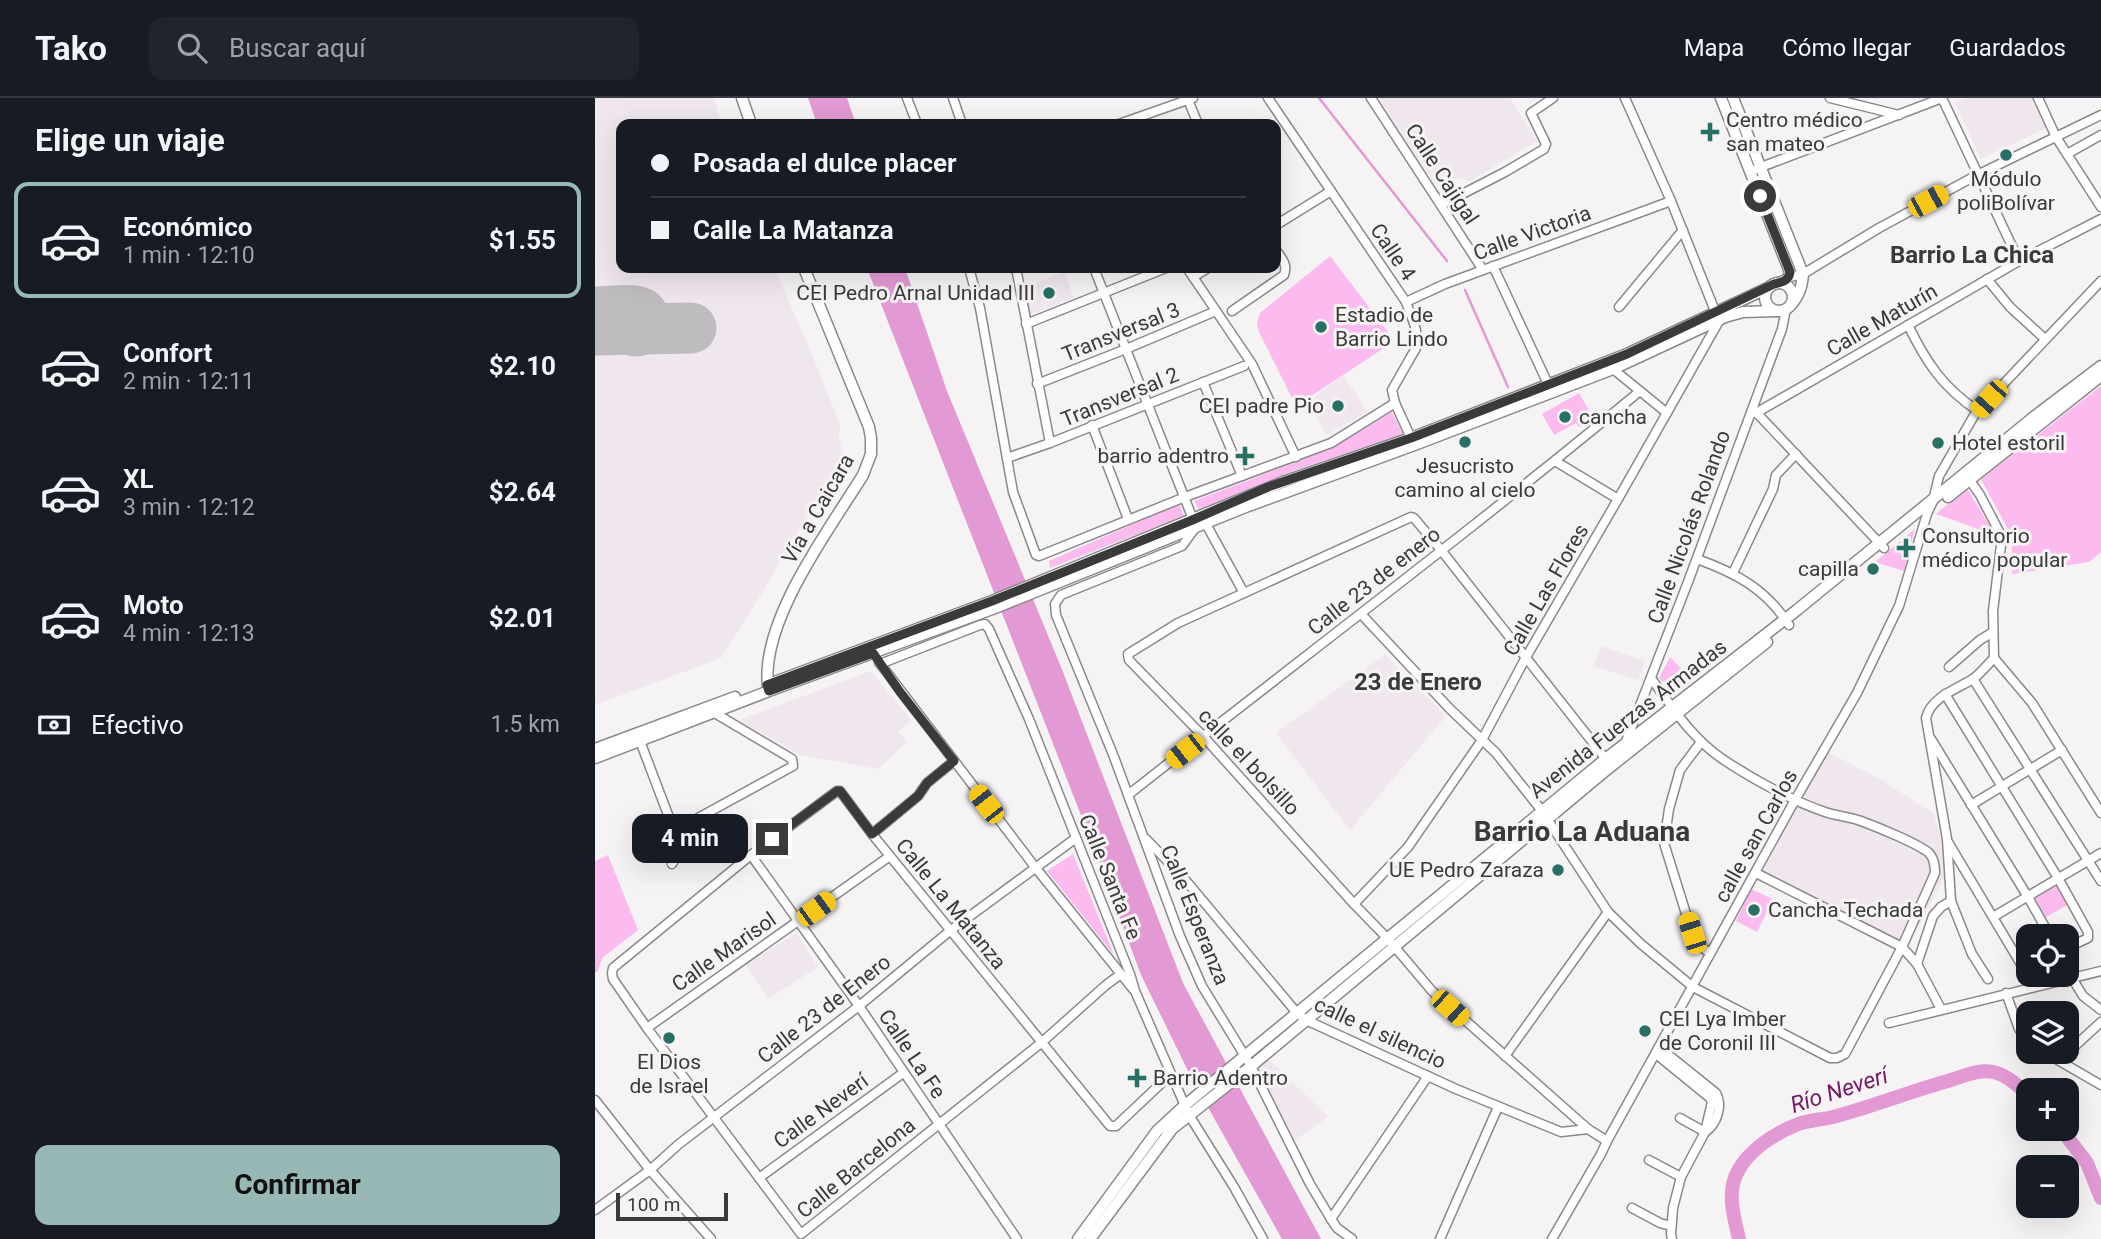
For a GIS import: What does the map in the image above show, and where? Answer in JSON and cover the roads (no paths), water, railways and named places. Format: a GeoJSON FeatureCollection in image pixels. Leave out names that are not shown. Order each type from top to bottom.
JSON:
{"type":"FeatureCollection","features":[{"type":"Feature","properties":{"kind":"street"},"geometry":{"type":"LineString","coordinates":[[742,98],[749,119]]}},
{"type":"Feature","properties":{"kind":"street"},"geometry":{"type":"LineString","coordinates":[[907,98],[915,119]]}},
{"type":"Feature","properties":{"kind":"street"},"geometry":{"type":"LineString","coordinates":[[953,98],[961,119]]}},
{"type":"Feature","properties":{"kind":"street","name":"Calle 4"},"geometry":{"type":"LineString","coordinates":[[1268,98],[1406,302],[1417,334],[1417,342],[1392,390],[1395,403]]}},
{"type":"Feature","properties":{"kind":"street","name":"Calle Cajigal"},"geometry":{"type":"LineString","coordinates":[[1371,98],[1483,270]]}},
{"type":"Feature","properties":{"kind":"street"},"geometry":{"type":"LineString","coordinates":[[1441,205],[1506,173],[1544,149],[1546,144],[1531,113],[1553,98]]}},
{"type":"Feature","properties":{"kind":"street"},"geometry":{"type":"LineString","coordinates":[[1625,98],[1671,201],[1717,316]]}},
{"type":"Feature","properties":{"kind":"street"},"geometry":{"type":"LineString","coordinates":[[1198,524],[1283,482],[1411,438],[1717,316],[1784,309],[1797,297],[1803,274],[1721,98]]}},
{"type":"Feature","properties":{"kind":"street"},"geometry":{"type":"LineString","coordinates":[[1733,98],[1790,277]]}},
{"type":"Feature","properties":{"kind":"street"},"geometry":{"type":"LineString","coordinates":[[1830,98],[1899,115]]}},
{"type":"Feature","properties":{"kind":"street"},"geometry":{"type":"LineString","coordinates":[[1756,169],[1942,98],[2019,261]]}},
{"type":"Feature","properties":{"kind":"street"},"geometry":{"type":"LineString","coordinates":[[2038,98],[2056,136],[2101,207]]}},
{"type":"Feature","properties":{"kind":"street"},"geometry":{"type":"LineString","coordinates":[[1131,119],[1176,101],[1191,99],[1197,119]]}},
{"type":"Feature","properties":{"kind":"street"},"geometry":{"type":"LineString","coordinates":[[595,758],[768,688],[873,653],[1198,524],[1613,369],[1772,285],[1803,274],[1879,228],[1977,175],[2101,115]]}},
{"type":"Feature","properties":{"kind":"street"},"geometry":{"type":"LineString","coordinates":[[2067,154],[2101,135]]}},
{"type":"Feature","properties":{"kind":"street"},"geometry":{"type":"LineString","coordinates":[[1281,222],[1331,191]]}},
{"type":"Feature","properties":{"kind":"street","name":"Calle Victoria"},"geometry":{"type":"LineString","coordinates":[[1406,302],[1445,284],[1671,201]]}},
{"type":"Feature","properties":{"kind":"street","name":"Calle Maturín"},"geometry":{"type":"LineString","coordinates":[[1754,410],[2019,261],[2101,219]]}},
{"type":"Feature","properties":{"kind":"street"},"geometry":{"type":"LineString","coordinates":[[1619,307],[1683,230]]}},
{"type":"Feature","properties":{"kind":"street"},"geometry":{"type":"LineString","coordinates":[[1231,311],[1284,275],[1286,268],[1281,258]]}},
{"type":"Feature","properties":{"kind":"street"},"geometry":{"type":"LineString","coordinates":[[1493,266],[1548,384]]}},
{"type":"Feature","properties":{"kind":"street","name":"Vía a Caicara"},"geometry":{"type":"LineString","coordinates":[[768,688],[768,666],[775,629],[786,602],[863,475],[871,454],[871,438],[863,409],[806,273]]}},
{"type":"Feature","properties":{"kind":"street"},"geometry":{"type":"LineString","coordinates":[[970,273],[980,309],[1013,492],[1037,555],[1043,555],[1128,519],[1331,443],[1395,403],[1411,438]]}},
{"type":"Feature","properties":{"kind":"street"},"geometry":{"type":"LineString","coordinates":[[1017,273],[1050,443]]}},
{"type":"Feature","properties":{"kind":"street"},"geometry":{"type":"LineString","coordinates":[[1096,273],[1185,497],[1198,524],[1244,593]]}},
{"type":"Feature","properties":{"kind":"street"},"geometry":{"type":"LineString","coordinates":[[1026,324],[1154,273]]}},
{"type":"Feature","properties":{"kind":"street"},"geometry":{"type":"LineString","coordinates":[[1190,273],[1252,363],[1296,457]]}},
{"type":"Feature","properties":{"kind":"street"},"geometry":{"type":"LineString","coordinates":[[1193,277],[1200,273]]}},
{"type":"Feature","properties":{"kind":"street"},"geometry":{"type":"LineString","coordinates":[[1987,279],[2010,307],[2045,339]]}},
{"type":"Feature","properties":{"kind":"street"},"geometry":{"type":"LineString","coordinates":[[1927,514],[1939,476],[1978,411],[2101,281]]}},
{"type":"Feature","properties":{"kind":"street"},"geometry":{"type":"LineString","coordinates":[[1783,284],[1790,289],[1793,298],[1784,309],[1769,307],[1765,299],[1767,290],[1772,285],[1783,284]]}},
{"type":"Feature","properties":{"kind":"street","name":"Calle Nicolás Rolando"},"geometry":{"type":"LineString","coordinates":[[1624,757],[1625,745],[1754,410],[1782,329],[1784,309]]}},
{"type":"Feature","properties":{"kind":"street","name":"Transversal 3"},"geometry":{"type":"LineString","coordinates":[[1037,384],[1216,311]]}},
{"type":"Feature","properties":{"kind":"street","name":"Calle Las Flores"},"geometry":{"type":"LineString","coordinates":[[1354,904],[1408,847],[1482,740],[1525,659],[1668,413],[1717,316]]}},
{"type":"Feature","properties":{"kind":"street"},"geometry":{"type":"LineString","coordinates":[[1909,325],[1921,353],[1941,380],[1959,398],[1978,411]]}},
{"type":"Feature","properties":{"kind":"street","name":"Transversal 2"},"geometry":{"type":"LineString","coordinates":[[1007,458],[1244,366]]}},
{"type":"Feature","properties":{"kind":"street","name":"Avenida Fuerzas Armadas"},"geometry":{"type":"LineString","coordinates":[[1882,545],[1927,514],[1968,476],[2101,366]]}},
{"type":"Feature","properties":{"kind":"street"},"geometry":{"type":"LineString","coordinates":[[1613,369],[1668,413]]}},
{"type":"Feature","properties":{"kind":"street","name":"Avenida Fuerzas Armadas"},"geometry":{"type":"LineString","coordinates":[[1609,763],[1624,757],[1674,712],[1933,501],[2101,376]]}},
{"type":"Feature","properties":{"kind":"street"},"geometry":{"type":"LineString","coordinates":[[1203,382],[1243,476]]}},
{"type":"Feature","properties":{"kind":"street","name":"Calle 23 de enero"},"geometry":{"type":"LineString","coordinates":[[1128,795],[1361,615],[1640,391]]}},
{"type":"Feature","properties":{"kind":"street"},"geometry":{"type":"LineString","coordinates":[[1754,410],[1882,545]]}},
{"type":"Feature","properties":{"kind":"street"},"geometry":{"type":"LineString","coordinates":[[1092,425],[1128,519]]}},
{"type":"Feature","properties":{"kind":"street"},"geometry":{"type":"LineString","coordinates":[[1733,573],[1773,489],[1776,475],[1796,454]]}},
{"type":"Feature","properties":{"kind":"street"},"geometry":{"type":"LineString","coordinates":[[1555,461],[1618,499]]}},
{"type":"Feature","properties":{"kind":"street"},"geometry":{"type":"LineString","coordinates":[[1968,476],[2002,537],[1996,578],[1994,659],[2032,703],[2101,813]]}},
{"type":"Feature","properties":{"kind":"street","name":"calle san Carlos"},"geometry":{"type":"LineString","coordinates":[[1552,1239],[1857,693],[1899,606],[1927,514]]}},
{"type":"Feature","properties":{"kind":"street","name":"calle el bolsillo"},"geometry":{"type":"LineString","coordinates":[[1441,550],[1411,517],[1178,623],[1128,654],[1129,660],[1203,736],[1391,943],[1432,992],[1588,1129],[1607,1140]]}},
{"type":"Feature","properties":{"kind":"street","name":"Calle Esperanza"},"geometry":{"type":"LineString","coordinates":[[1198,524],[1182,546],[1061,595],[1055,604],[1056,615],[1128,795],[1180,936],[1202,986],[1331,1219]]}},
{"type":"Feature","properties":{"kind":"street"},"geometry":{"type":"LineString","coordinates":[[1441,550],[1609,763]]}},
{"type":"Feature","properties":{"kind":"street"},"geometry":{"type":"LineString","coordinates":[[1697,559],[1743,578],[1760,592],[1787,622]]}},
{"type":"Feature","properties":{"kind":"street"},"geometry":{"type":"LineString","coordinates":[[595,750],[993,605]]}},
{"type":"Feature","properties":{"kind":"street"},"geometry":{"type":"LineString","coordinates":[[1361,615],[1496,753],[1545,815],[1608,912],[1641,944],[1693,987],[1830,1058],[1845,1054],[1902,947],[1935,873],[1934,861],[1930,855],[1909,842],[1860,820],[1828,813],[1795,800],[1721,758],[1701,742],[1674,712],[1651,678]]}},
{"type":"Feature","properties":{"kind":"street","name":"Calle Santa Fe"},"geometry":{"type":"LineString","coordinates":[[880,664],[979,625],[985,624],[989,629],[1029,719],[1170,1075],[1263,1239]]}},
{"type":"Feature","properties":{"kind":"street"},"geometry":{"type":"LineString","coordinates":[[1948,667],[1993,632]]}},
{"type":"Feature","properties":{"kind":"street"},"geometry":{"type":"LineString","coordinates":[[873,653],[1035,867],[1135,991]]}},
{"type":"Feature","properties":{"kind":"street"},"geometry":{"type":"LineString","coordinates":[[1989,979],[1972,954],[1951,901],[1947,839],[1926,718],[1927,712],[1945,694],[1973,679],[1994,659]]}},
{"type":"Feature","properties":{"kind":"street"},"geometry":{"type":"LineString","coordinates":[[1973,679],[2101,881]]}},
{"type":"Feature","properties":{"kind":"street"},"geometry":{"type":"LineString","coordinates":[[1945,694],[2058,878],[2089,936],[2079,941]]}},
{"type":"Feature","properties":{"kind":"street"},"geometry":{"type":"LineString","coordinates":[[677,838],[698,817],[793,766],[792,758],[713,712]]}},
{"type":"Feature","properties":{"kind":"street","name":"Avenida Fuerzas Armadas"},"geometry":{"type":"LineString","coordinates":[[1078,1239],[1150,1140],[1170,1118],[1189,1108],[1306,1020],[1391,943],[1609,763],[1625,745],[1674,712]]}},
{"type":"Feature","properties":{"kind":"street"},"geometry":{"type":"LineString","coordinates":[[1928,733],[2043,924]]}},
{"type":"Feature","properties":{"kind":"street"},"geometry":{"type":"LineString","coordinates":[[640,741],[681,849],[672,864]]}},
{"type":"Feature","properties":{"kind":"street"},"geometry":{"type":"LineString","coordinates":[[1701,742],[1681,770],[1669,809],[1664,843],[1692,933],[1700,946],[1710,953]]}},
{"type":"Feature","properties":{"kind":"street"},"geometry":{"type":"LineString","coordinates":[[1971,805],[2062,750]]}},
{"type":"Feature","properties":{"kind":"street"},"geometry":{"type":"LineString","coordinates":[[872,834],[918,796],[927,783],[954,761]]}},
{"type":"Feature","properties":{"kind":"street","name":"Calle La Matanza"},"geometry":{"type":"LineString","coordinates":[[613,968],[751,855],[840,791],[1110,1126],[1116,1126],[1170,1075]]}},
{"type":"Feature","properties":{"kind":"street","name":"calle el silencio"},"geometry":{"type":"LineString","coordinates":[[1143,837],[1182,876],[1297,1013],[1306,1020],[1498,1107],[1562,1132],[1588,1129]]}},
{"type":"Feature","properties":{"kind":"street","name":"Calle 23 de Enero"},"geometry":{"type":"LineString","coordinates":[[595,1210],[859,1006],[951,930],[1076,838]]}},
{"type":"Feature","properties":{"kind":"street"},"geometry":{"type":"LineString","coordinates":[[1947,839],[2016,956]]}},
{"type":"Feature","properties":{"kind":"street"},"geometry":{"type":"LineString","coordinates":[[1993,917],[2101,853]]}},
{"type":"Feature","properties":{"kind":"street","name":"Calle La Fe"},"geometry":{"type":"LineString","coordinates":[[751,855],[859,1006],[1017,1239]]}},
{"type":"Feature","properties":{"kind":"street","name":"Calle Marisol"},"geometry":{"type":"LineString","coordinates":[[647,1028],[890,856]]}},
{"type":"Feature","properties":{"kind":"street"},"geometry":{"type":"LineString","coordinates":[[1756,873],[1902,947],[1917,964],[1941,1009]]}},
{"type":"Feature","properties":{"kind":"street"},"geometry":{"type":"LineString","coordinates":[[1917,964],[1933,916],[1951,901]]}},
{"type":"Feature","properties":{"kind":"street"},"geometry":{"type":"LineString","coordinates":[[1505,1056],[1608,912]]}},
{"type":"Feature","properties":{"kind":"street","name":"Avenida Fuerzas Armadas"},"geometry":{"type":"LineString","coordinates":[[1247,1063],[1297,1013],[1391,943]]}},
{"type":"Feature","properties":{"kind":"street","name":"Calle Barcelona"},"geometry":{"type":"LineString","coordinates":[[613,968],[613,979],[647,1028],[801,1237],[1041,1043],[1121,974]]}},
{"type":"Feature","properties":{"kind":"street"},"geometry":{"type":"LineString","coordinates":[[2079,976],[2101,971]]}},
{"type":"Feature","properties":{"kind":"street"},"geometry":{"type":"LineString","coordinates":[[1889,1023],[2030,987]]}},
{"type":"Feature","properties":{"kind":"street"},"geometry":{"type":"LineString","coordinates":[[2078,987],[2083,996],[2101,1010]]}},
{"type":"Feature","properties":{"kind":"street"},"geometry":{"type":"LineString","coordinates":[[2006,993],[2016,1021]]}},
{"type":"Feature","properties":{"kind":"street"},"geometry":{"type":"LineString","coordinates":[[2079,1042],[2101,1022]]}},
{"type":"Feature","properties":{"kind":"street"},"geometry":{"type":"LineString","coordinates":[[1658,1051],[1716,1093],[1720,1100],[1720,1108],[1711,1128],[1705,1132],[1681,1177],[1673,1208],[1672,1239]]}},
{"type":"Feature","properties":{"kind":"street"},"geometry":{"type":"LineString","coordinates":[[2066,1064],[2101,1085]]}},
{"type":"Feature","properties":{"kind":"street","name":"Calle Neverí"},"geometry":{"type":"LineString","coordinates":[[759,1178],[903,1073]]}},
{"type":"Feature","properties":{"kind":"street"},"geometry":{"type":"LineString","coordinates":[[1349,1238],[1331,1219],[1428,1076]]}},
{"type":"Feature","properties":{"kind":"street"},"geometry":{"type":"LineString","coordinates":[[597,1106],[711,1239]]}},
{"type":"Feature","properties":{"kind":"street"},"geometry":{"type":"LineString","coordinates":[[1440,1239],[1498,1107]]}},
{"type":"Feature","properties":{"kind":"street","name":"Avenida Fuerzas Armadas"},"geometry":{"type":"LineString","coordinates":[[1090,1239],[1189,1108]]}},
{"type":"Feature","properties":{"kind":"street"},"geometry":{"type":"LineString","coordinates":[[1680,1118],[1705,1132]]}},
{"type":"Feature","properties":{"kind":"street"},"geometry":{"type":"LineString","coordinates":[[1649,1160],[1681,1177]]}},
{"type":"Feature","properties":{"kind":"street"},"geometry":{"type":"LineString","coordinates":[[1632,1208],[1671,1226]]}},
{"type":"Feature","properties":{"kind":"waterway"},"geometry":{"type":"LineString","coordinates":[[1319,98],[1447,261]]}},
{"type":"Feature","properties":{"kind":"waterway"},"geometry":{"type":"LineString","coordinates":[[1465,290],[1508,387]]}},
{"type":"Feature","properties":{"kind":"waterway","name":"Río Neverí"},"geometry":{"type":"LineString","coordinates":[[1739,1239],[1732,1205],[1734,1179],[1755,1150],[1788,1128],[1848,1113],[1977,1072],[1993,1072],[2016,1084]]}},
{"type":"Feature","properties":{"kind":"waterway","name":"Río Neverí"},"geometry":{"type":"LineString","coordinates":[[2070,1141],[2087,1163],[2101,1198]]}},
{"type":"Feature","properties":{"kind":"place","name":"Centro médico san mateo"},"geometry":{"type":"Point","coordinates":[1710,132]}},
{"type":"Feature","properties":{"kind":"place","name":"Módulo poliBolívar"},"geometry":{"type":"Point","coordinates":[2006,155]}},
{"type":"Feature","properties":{"kind":"place","name":"CEI Pedro Arnal Unidad III"},"geometry":{"type":"Point","coordinates":[1049,293]}},
{"type":"Feature","properties":{"kind":"place","name":"Estadio de Barrio Lindo"},"geometry":{"type":"Point","coordinates":[1321,327]}},
{"type":"Feature","properties":{"kind":"place","name":"CEI padre Pio"},"geometry":{"type":"Point","coordinates":[1338,406]}},
{"type":"Feature","properties":{"kind":"place","name":"cancha"},"geometry":{"type":"Point","coordinates":[1565,417]}},
{"type":"Feature","properties":{"kind":"place","name":"Jesucristo camino al cielo"},"geometry":{"type":"Point","coordinates":[1465,442]}},
{"type":"Feature","properties":{"kind":"place","name":"Hotel estoril"},"geometry":{"type":"Point","coordinates":[1938,443]}},
{"type":"Feature","properties":{"kind":"place","name":"barrio adentro"},"geometry":{"type":"Point","coordinates":[1245,456]}},
{"type":"Feature","properties":{"kind":"place","name":"Consultorio médico popular"},"geometry":{"type":"Point","coordinates":[1906,548]}},
{"type":"Feature","properties":{"kind":"place","name":"capilla"},"geometry":{"type":"Point","coordinates":[1873,569]}},
{"type":"Feature","properties":{"kind":"place","name":"UE Pedro Zaraza"},"geometry":{"type":"Point","coordinates":[1558,870]}},
{"type":"Feature","properties":{"kind":"place","name":"Cancha Techada"},"geometry":{"type":"Point","coordinates":[1754,910]}},
{"type":"Feature","properties":{"kind":"place","name":"CEI Lya Imber de Coronil III"},"geometry":{"type":"Point","coordinates":[1645,1031]}},
{"type":"Feature","properties":{"kind":"place","name":"El Dios de Israel"},"geometry":{"type":"Point","coordinates":[669,1038]}},
{"type":"Feature","properties":{"kind":"place","name":"Barrio Adentro"},"geometry":{"type":"Point","coordinates":[1137,1078]}},
{"type":"Feature","properties":{"kind":"district","name":"Barrio La Chica"},"geometry":{"type":"Point","coordinates":[1972,255]}},
{"type":"Feature","properties":{"kind":"district","name":"23 de Enero"},"geometry":{"type":"Point","coordinates":[1418,682]}},
{"type":"Feature","properties":{"kind":"district","name":"Barrio La Aduana"},"geometry":{"type":"Point","coordinates":[1582,831]}}]}
